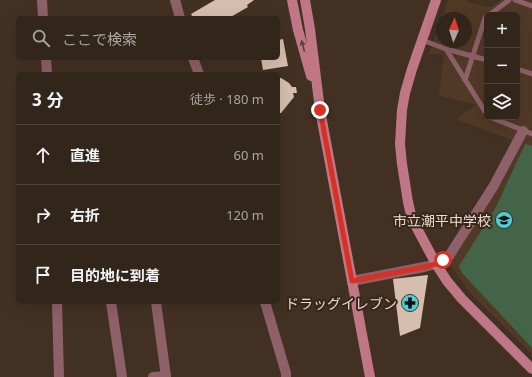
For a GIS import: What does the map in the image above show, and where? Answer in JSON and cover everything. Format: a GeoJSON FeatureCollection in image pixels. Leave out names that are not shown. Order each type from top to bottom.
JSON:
{"type":"FeatureCollection","features":[{"type":"Feature","properties":{"kind":"main road"},"geometry":{"type":"LineString","coordinates":[[292,0],[298,30],[320,110]]}},
{"type":"Feature","properties":{"kind":"main road"},"geometry":{"type":"LineString","coordinates":[[305,0],[320,110],[370,377]]}},
{"type":"Feature","properties":{"kind":"main road"},"geometry":{"type":"LineString","coordinates":[[436,0],[412,70],[405,93],[402,110],[400,144],[403,171],[412,219],[436,264],[447,281],[462,299],[532,370]]}},
{"type":"Feature","properties":{"kind":"street"},"geometry":{"type":"LineString","coordinates":[[42,0],[43,16]]}},
{"type":"Feature","properties":{"kind":"street"},"geometry":{"type":"LineString","coordinates":[[175,0],[179,16]]}},
{"type":"Feature","properties":{"kind":"street"},"geometry":{"type":"LineString","coordinates":[[46,60],[47,72]]}},
{"type":"Feature","properties":{"kind":"street"},"geometry":{"type":"LineString","coordinates":[[195,60],[198,72]]}},
{"type":"Feature","properties":{"kind":"street"},"geometry":{"type":"LineString","coordinates":[[352,281],[436,264],[448,256],[527,133]]}},
{"type":"Feature","properties":{"kind":"street"},"geometry":{"type":"LineString","coordinates":[[57,304],[59,377]]}},
{"type":"Feature","properties":{"kind":"street"},"geometry":{"type":"LineString","coordinates":[[111,304],[122,377]]}},
{"type":"Feature","properties":{"kind":"street"},"geometry":{"type":"LineString","coordinates":[[153,377],[166,376],[156,304]]}},
{"type":"Feature","properties":{"kind":"street"},"geometry":{"type":"LineString","coordinates":[[266,304],[286,377]]}},
{"type":"Feature","properties":{"kind":"lane"},"geometry":{"type":"LineString","coordinates":[[493,12],[509,0]]}},
{"type":"Feature","properties":{"kind":"lane"},"geometry":{"type":"LineString","coordinates":[[515,0],[532,6]]}},
{"type":"Feature","properties":{"kind":"lane"},"geometry":{"type":"LineString","coordinates":[[465,80],[484,21]]}},
{"type":"Feature","properties":{"kind":"lane"},"geometry":{"type":"LineString","coordinates":[[422,40],[446,49],[484,59]]}},
{"type":"Feature","properties":{"kind":"lane"},"geometry":{"type":"LineString","coordinates":[[446,49],[484,110]]}},
{"type":"Feature","properties":{"kind":"lane"},"geometry":{"type":"LineString","coordinates":[[520,71],[532,74]]}},
{"type":"Feature","properties":{"kind":"lane"},"geometry":{"type":"LineString","coordinates":[[497,120],[527,133]]}},
{"type":"Feature","properties":{"kind":"shaded area","name":"市立潮平中学校"},"geometry":{"type":"Polygon","coordinates":[[[448,0],[466,0],[469,3],[490,7],[501,0],[532,0],[532,354],[471,294],[449,263],[513,161],[505,156],[512,140],[456,119],[476,105],[439,95],[444,55],[429,54],[436,34],[436,48],[472,48],[472,12],[444,12],[448,0]]]}},
{"type":"Feature","properties":{"kind":"green space"},"geometry":{"type":"Polygon","coordinates":[[[525,144],[532,146],[532,348],[462,273],[459,266],[496,207],[525,144]]]}},
{"type":"Feature","properties":{"kind":"building"},"geometry":{"type":"Polygon","coordinates":[[[215,0],[254,0],[247,5],[248,7],[232,16],[192,16],[191,14],[215,0]]]}},
{"type":"Feature","properties":{"kind":"building"},"geometry":{"type":"Polygon","coordinates":[[[283,39],[288,66],[263,70],[261,60],[280,60],[280,40],[283,39]]]}},
{"type":"Feature","properties":{"kind":"building"},"geometry":{"type":"Polygon","coordinates":[[[280,78],[289,83],[292,87],[296,87],[297,93],[293,93],[294,97],[281,113],[280,78]]]}},
{"type":"Feature","properties":{"kind":"building","name":"ドラッグイレブン"},"geometry":{"type":"Polygon","coordinates":[[[428,275],[420,328],[400,336],[393,279],[428,275]]]}},
{"type":"Feature","properties":{"kind":"place","name":"市立潮平中学校"},"geometry":{"type":"Point","coordinates":[504,220]}},
{"type":"Feature","properties":{"kind":"place","name":"ドラッグイレブン"},"geometry":{"type":"Point","coordinates":[410,303]}},
{"type":"Feature","properties":{"kind":"route"},"geometry":{"type":"LineString","coordinates":[[320,110],[352,281],[424,267],[436,264],[443,260]]}}]}
